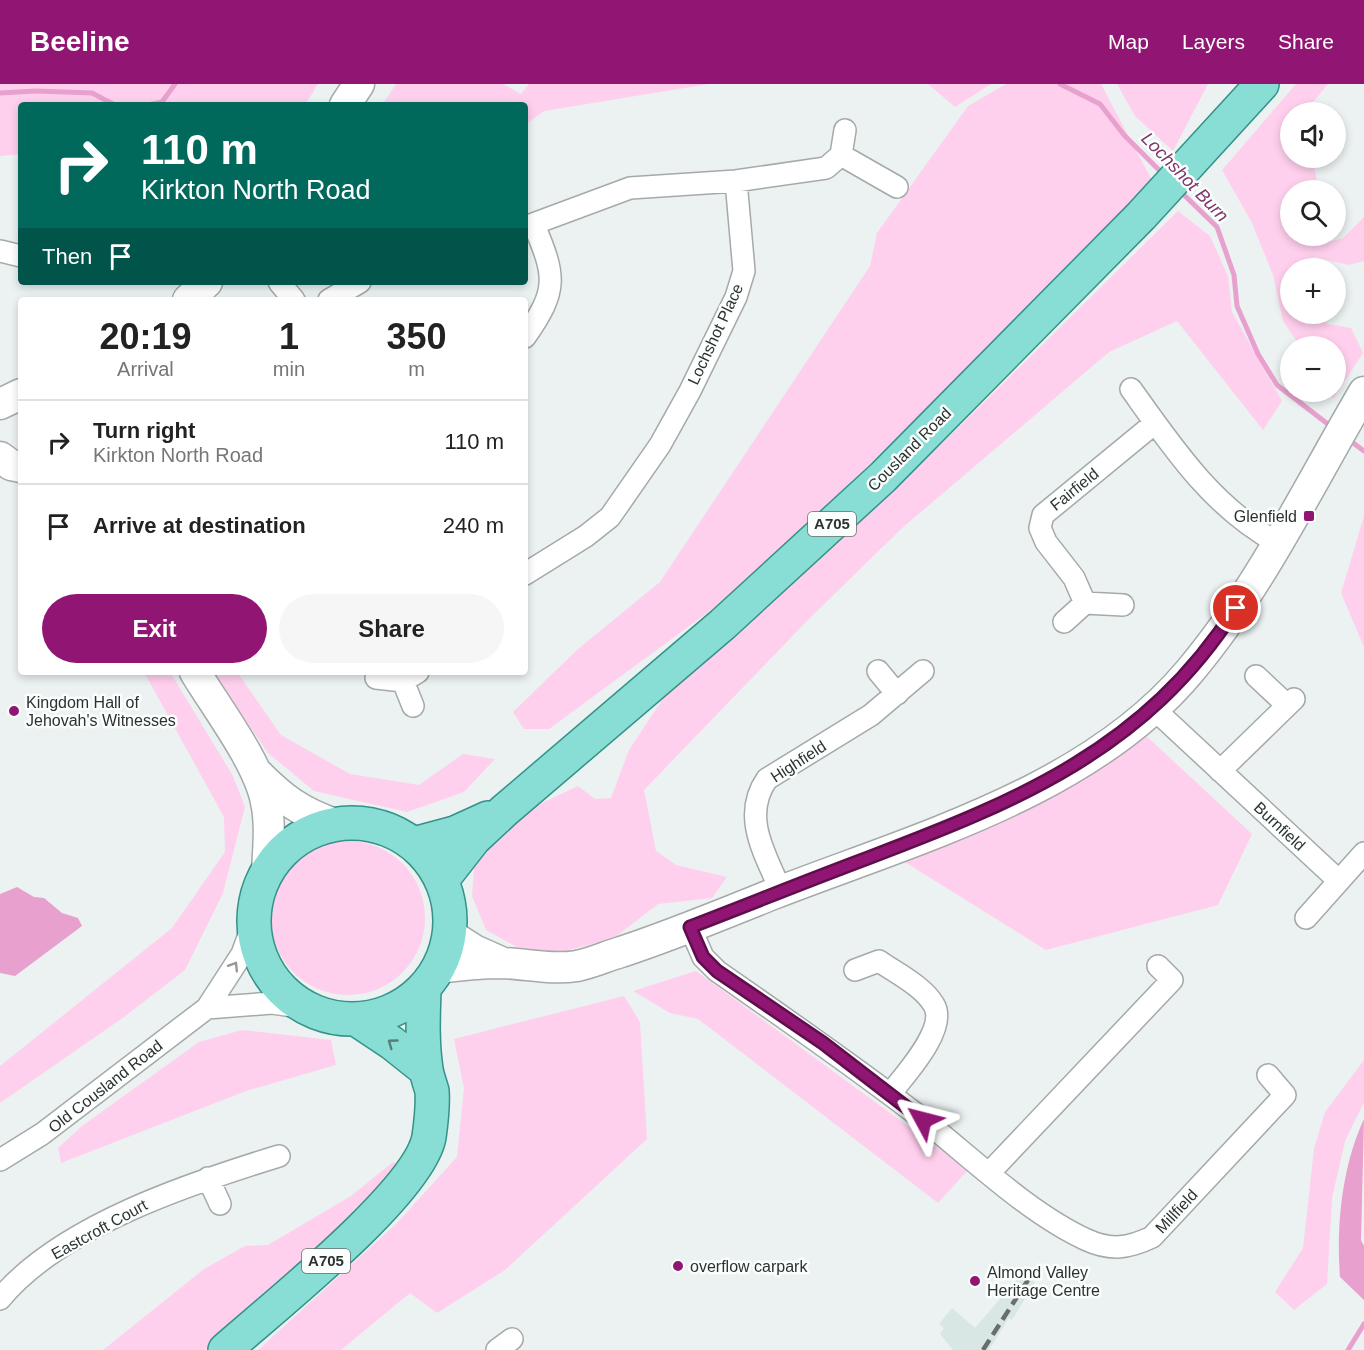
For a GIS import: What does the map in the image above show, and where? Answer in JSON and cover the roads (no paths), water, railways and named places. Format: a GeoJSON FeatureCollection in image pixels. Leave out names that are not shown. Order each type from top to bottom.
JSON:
{"type":"FeatureCollection","features":[{"type":"Feature","properties":{"kind":"main road"},"geometry":{"type":"LineString","coordinates":[[347,102],[359,84]]}},
{"type":"Feature","properties":{"kind":"main road","name":"Cousland Road"},"geometry":{"type":"LineString","coordinates":[[442,880],[474,839],[504,811],[723,624],[883,477],[1141,216],[1262,84]]}},
{"type":"Feature","properties":{"kind":"main road"},"geometry":{"type":"LineString","coordinates":[[449,934],[474,950],[504,963],[551,969],[580,965],[690,927],[1006,802],[1078,764],[1119,736],[1153,708],[1187,674],[1226,624],[1278,543],[1364,392]]}},
{"type":"Feature","properties":{"kind":"main road"},"geometry":{"type":"LineString","coordinates":[[197,675],[255,771],[266,799],[269,819],[267,872]]}},
{"type":"Feature","properties":{"kind":"main road"},"geometry":{"type":"LineString","coordinates":[[255,771],[285,800],[300,810],[335,824]]}},
{"type":"Feature","properties":{"kind":"main road","name":"Cousland Road"},"geometry":{"type":"LineString","coordinates":[[414,844],[455,833],[504,811]]}},
{"type":"Feature","properties":{"kind":"main road","name":"A705"},"geometry":{"type":"LineString","coordinates":[[225,1350],[346,1243],[392,1197],[418,1164],[429,1139],[432,1092],[426,1070],[422,1030],[431,980],[449,934],[449,900],[442,880],[431,861],[414,844],[387,829],[364,823],[335,824],[316,829],[299,838],[282,852],[267,872],[258,895],[254,921],[257,945],[266,969],[280,988],[306,1008],[329,1017],[356,1019],[389,1012],[431,980]]}},
{"type":"Feature","properties":{"kind":"main road"},"geometry":{"type":"LineString","coordinates":[[431,980],[504,963]]}},
{"type":"Feature","properties":{"kind":"main road","name":"A705"},"geometry":{"type":"LineString","coordinates":[[356,1019],[392,1043],[426,1070]]}},
{"type":"Feature","properties":{"kind":"street"},"geometry":{"type":"LineString","coordinates":[[528,333],[544,310],[550,292],[548,260],[530,226],[630,188],[736,181],[826,168],[842,155],[845,130]]}},
{"type":"Feature","properties":{"kind":"street"},"geometry":{"type":"LineString","coordinates":[[842,155],[897,188]]}},
{"type":"Feature","properties":{"kind":"street","name":"Lochshot Place"},"geometry":{"type":"LineString","coordinates":[[528,572],[586,536],[610,517],[667,450],[736,297],[744,271],[736,181]]}},
{"type":"Feature","properties":{"kind":"street"},"geometry":{"type":"LineString","coordinates":[[0,251],[18,255]]}},
{"type":"Feature","properties":{"kind":"street"},"geometry":{"type":"LineString","coordinates":[[282,285],[292,297]]}},
{"type":"Feature","properties":{"kind":"street"},"geometry":{"type":"LineString","coordinates":[[334,297],[355,285]]}},
{"type":"Feature","properties":{"kind":"street"},"geometry":{"type":"LineString","coordinates":[[1131,389],[1198,480],[1224,507],[1278,543]]}},
{"type":"Feature","properties":{"kind":"street","name":"Fairfield"},"geometry":{"type":"LineString","coordinates":[[1085,603],[1074,578],[1046,542],[1041,528],[1043,515],[1155,423]]}},
{"type":"Feature","properties":{"kind":"street"},"geometry":{"type":"LineString","coordinates":[[1064,622],[1085,603],[1123,605]]}},
{"type":"Feature","properties":{"kind":"street"},"geometry":{"type":"LineString","coordinates":[[878,671],[897,694]]}},
{"type":"Feature","properties":{"kind":"street","name":"Highfield"},"geometry":{"type":"LineString","coordinates":[[781,891],[755,822],[754,806],[758,793],[774,774],[871,715],[923,671]]}},
{"type":"Feature","properties":{"kind":"street"},"geometry":{"type":"LineString","coordinates":[[376,678],[410,676],[413,706]]}},
{"type":"Feature","properties":{"kind":"street"},"geometry":{"type":"LineString","coordinates":[[1220,771],[1290,702],[1256,676]]}},
{"type":"Feature","properties":{"kind":"street","name":"Burnfield"},"geometry":{"type":"LineString","coordinates":[[1153,708],[1339,881]]}},
{"type":"Feature","properties":{"kind":"street"},"geometry":{"type":"LineString","coordinates":[[1306,918],[1364,854]]}},
{"type":"Feature","properties":{"kind":"street","name":"Old Cousland Road"},"geometry":{"type":"LineString","coordinates":[[0,1160],[42,1134],[207,1008],[242,954],[254,921]]}},
{"type":"Feature","properties":{"kind":"street","name":"Millfield"},"geometry":{"type":"LineString","coordinates":[[690,927],[703,957],[717,971],[823,1043],[990,1172],[1036,1211],[1087,1240],[1106,1247],[1130,1247],[1152,1237],[1286,1095],[1268,1075]]}},
{"type":"Feature","properties":{"kind":"street"},"geometry":{"type":"LineString","coordinates":[[855,970],[879,960],[927,995],[937,1013],[933,1034],[890,1094]]}},
{"type":"Feature","properties":{"kind":"street"},"geometry":{"type":"LineString","coordinates":[[990,1172],[1172,980],[1158,966]]}},
{"type":"Feature","properties":{"kind":"street"},"geometry":{"type":"LineString","coordinates":[[207,1008],[272,1003],[306,1008]]}},
{"type":"Feature","properties":{"kind":"street","name":"Eastcroft Court"},"geometry":{"type":"LineString","coordinates":[[0,1299],[48,1256],[163,1195],[279,1156]]}},
{"type":"Feature","properties":{"kind":"street"},"geometry":{"type":"LineString","coordinates":[[208,1178],[220,1204]]}},
{"type":"Feature","properties":{"kind":"waterway","name":"Lochshot Burn"},"geometry":{"type":"LineString","coordinates":[[162,102],[175,84]]}},
{"type":"Feature","properties":{"kind":"waterway","name":"Lochshot Burn"},"geometry":{"type":"LineString","coordinates":[[1060,84],[1100,104],[1124,135],[1165,176]]}},
{"type":"Feature","properties":{"kind":"waterway","name":"Lochshot Burn"},"geometry":{"type":"LineString","coordinates":[[0,93],[36,91],[92,93],[109,102]]}},
{"type":"Feature","properties":{"kind":"waterway","name":"Lochshot Burn"},"geometry":{"type":"LineString","coordinates":[[1180,191],[1217,227],[1234,275],[1237,306],[1258,354],[1277,385],[1333,428]]}},
{"type":"Feature","properties":{"kind":"waterway","name":"Lochshot Burn"},"geometry":{"type":"LineString","coordinates":[[1348,439],[1364,451]]}},
{"type":"Feature","properties":{"kind":"waterway"},"geometry":{"type":"LineString","coordinates":[[1348,1350],[1364,1324]]}},
{"type":"Feature","properties":{"kind":"railway"},"geometry":{"type":"LineString","coordinates":[[983,1350],[1028,1280]]}},
{"type":"Feature","properties":{"kind":"place","name":"Glenfield"},"geometry":{"type":"Point","coordinates":[1309,516]}},
{"type":"Feature","properties":{"kind":"place","name":"Kingdom Hall of Jehovah's Witnesses"},"geometry":{"type":"Point","coordinates":[14,711]}},
{"type":"Feature","properties":{"kind":"place","name":"overflow carpark"},"geometry":{"type":"Point","coordinates":[678,1266]}},
{"type":"Feature","properties":{"kind":"place","name":"Almond Valley Heritage Centre"},"geometry":{"type":"Point","coordinates":[975,1281]}}]}
